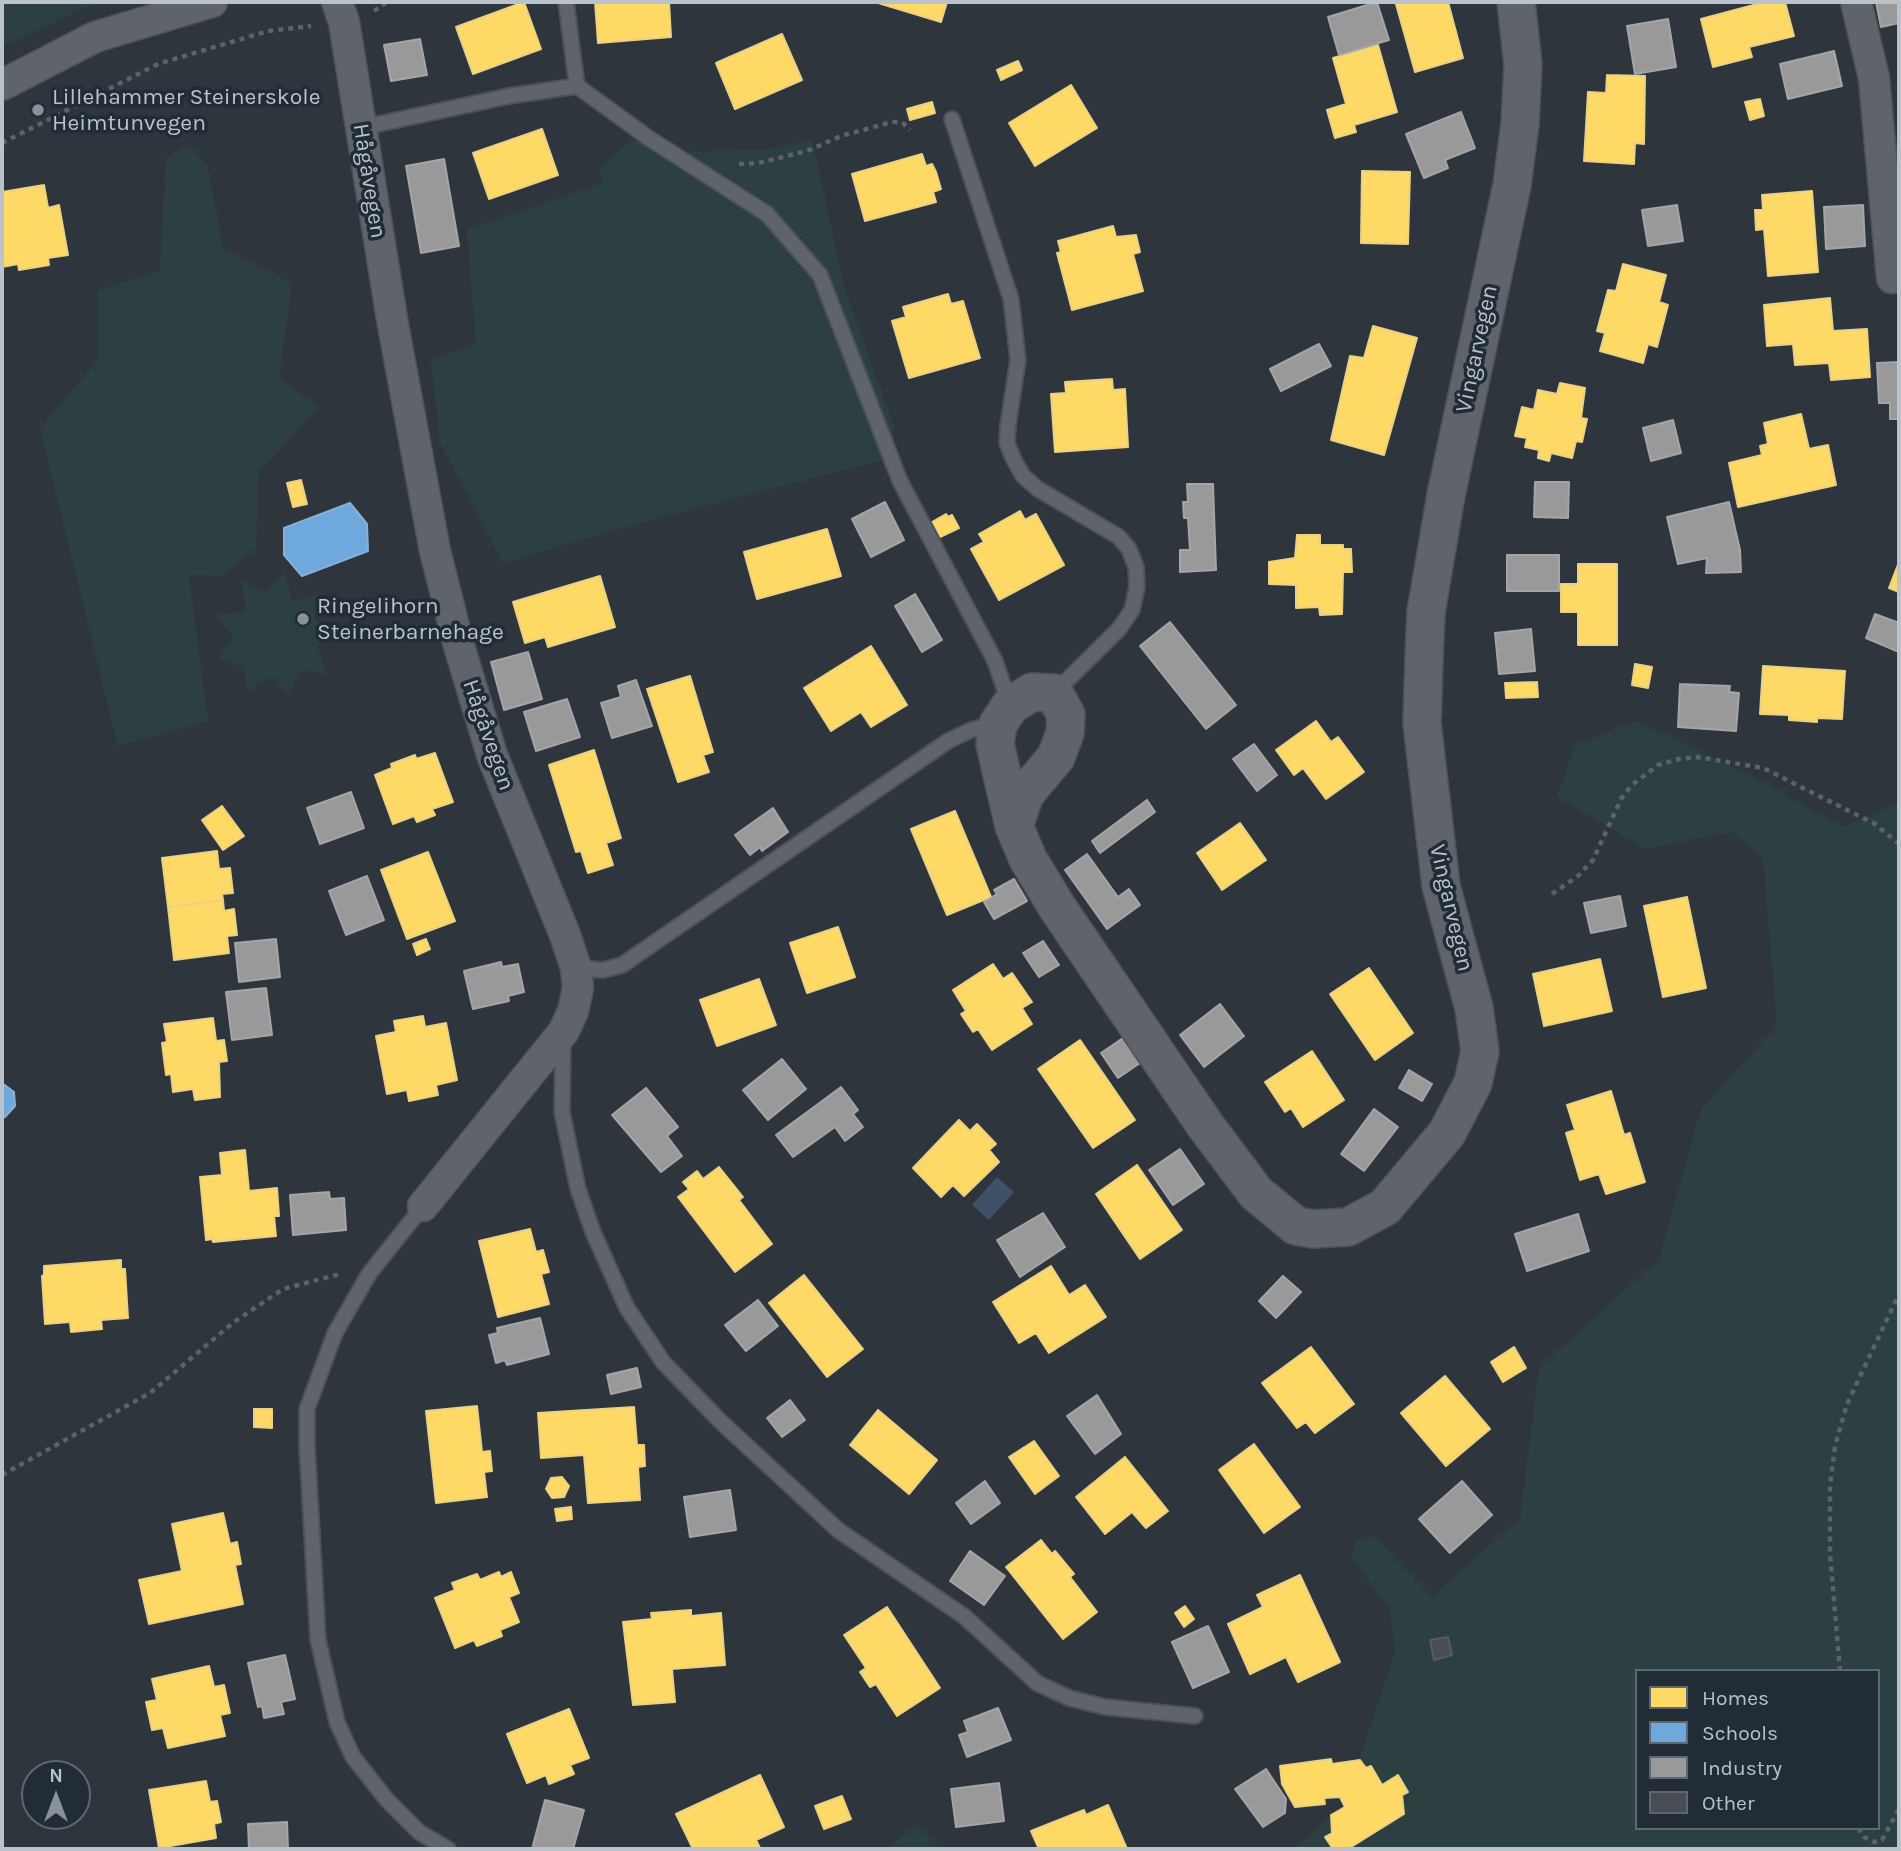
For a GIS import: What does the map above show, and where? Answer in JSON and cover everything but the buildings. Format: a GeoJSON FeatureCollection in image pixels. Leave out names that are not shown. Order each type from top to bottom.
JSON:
{"type":"FeatureCollection","features":[{"type":"Feature","properties":{"kind":"street"},"geometry":{"type":"LineString","coordinates":[[2,85],[95,37],[169,8],[212,2]]}},
{"type":"Feature","properties":{"kind":"street","name":"Vingarvegen"},"geometry":{"type":"LineString","coordinates":[[1004,715],[995,744],[1014,826],[1028,859],[1057,907],[1205,1125],[1256,1193],[1296,1226],[1312,1229],[1348,1227],[1385,1207],[1447,1133],[1474,1083],[1480,1051],[1474,1007],[1441,886],[1422,723],[1426,612],[1446,495],[1512,186],[1520,124],[1523,65],[1516,2]]}},
{"type":"Feature","properties":{"kind":"street"},"geometry":{"type":"LineString","coordinates":[[1856,2],[1874,78],[1892,278]]}},
{"type":"Feature","properties":{"kind":"street","name":"Hågåvegen"},"geometry":{"type":"LineString","coordinates":[[340,12],[435,551],[459,646],[492,755],[576,968],[578,988],[573,1011],[564,1031],[424,1206]]}},
{"type":"Feature","properties":{"kind":"street"},"geometry":{"type":"LineString","coordinates":[[1004,715],[1032,692],[1054,692],[1066,715],[1065,733],[1056,757],[1025,794],[1014,826]]}},
{"type":"Feature","properties":{"kind":"lane"},"geometry":{"type":"LineString","coordinates":[[566,2],[577,86]]}},
{"type":"Feature","properties":{"kind":"lane"},"geometry":{"type":"LineString","coordinates":[[360,128],[509,96],[577,86],[650,139],[767,214],[820,275],[900,481],[995,661],[1004,715],[948,741],[622,965],[603,970],[576,968]]}},
{"type":"Feature","properties":{"kind":"lane"},"geometry":{"type":"LineString","coordinates":[[952,119],[1011,299],[1017,359],[1007,443],[1013,458],[1023,476],[1038,489],[1119,537],[1129,549],[1136,567],[1137,587],[1132,610],[1119,629],[1054,692]]}},
{"type":"Feature","properties":{"kind":"lane"},"geometry":{"type":"LineString","coordinates":[[564,1031],[562,1112],[578,1189],[593,1232],[627,1308],[663,1362],[720,1421],[838,1530],[957,1611],[1037,1683],[1069,1698],[1105,1707],[1195,1716]]}},
{"type":"Feature","properties":{"kind":"lane"},"geometry":{"type":"LineString","coordinates":[[424,1206],[369,1274],[335,1333],[307,1409],[318,1640],[337,1722],[353,1757],[387,1800],[419,1832],[449,1849]]}},
{"type":"Feature","properties":{"kind":"path"},"geometry":{"type":"LineString","coordinates":[[2,143],[158,64],[340,12],[371,13],[387,2]]}},
{"type":"Feature","properties":{"kind":"path"},"geometry":{"type":"LineString","coordinates":[[695,166],[758,163],[807,151],[841,135],[892,122],[902,122],[910,130]]}},
{"type":"Feature","properties":{"kind":"path"},"geometry":{"type":"LineString","coordinates":[[1552,894],[1578,876],[1593,860],[1621,799],[1632,785],[1658,765],[1679,759],[1720,759],[1763,768],[1875,824],[1899,844]]}},
{"type":"Feature","properties":{"kind":"path"},"geometry":{"type":"LineString","coordinates":[[2,1475],[150,1393],[234,1322],[283,1289],[347,1273],[369,1274]]}},
{"type":"Feature","properties":{"kind":"path"},"geometry":{"type":"LineString","coordinates":[[1840,1669],[1830,1554],[1830,1486],[1835,1446],[1847,1404],[1899,1294]]}},
{"type":"Feature","properties":{"kind":"path"},"geometry":{"type":"LineString","coordinates":[[1859,1830],[1864,1837],[1874,1842],[1882,1840],[1899,1809]]}},
{"type":"Feature","properties":{"kind":"green space"},"geometry":{"type":"Polygon","coordinates":[[[2,2],[107,2],[86,7],[2,47],[2,2]]]}},
{"type":"Feature","properties":{"kind":"green space"},"geometry":{"type":"Polygon","coordinates":[[[812,139],[844,287],[895,429],[883,460],[654,519],[503,563],[440,443],[431,358],[476,345],[467,229],[603,183],[600,168],[631,140],[696,152],[774,149],[812,139]]]}},
{"type":"Feature","properties":{"kind":"green space"},"geometry":{"type":"Polygon","coordinates":[[[189,144],[208,167],[223,248],[292,283],[279,379],[320,407],[259,471],[256,549],[221,576],[189,575],[208,721],[118,746],[40,429],[98,360],[98,290],[160,271],[166,158],[189,144]]]}},
{"type":"Feature","properties":{"kind":"green space"},"geometry":{"type":"Polygon","coordinates":[[[285,573],[292,601],[323,593],[314,618],[339,633],[317,646],[326,673],[300,670],[289,696],[273,677],[247,691],[243,667],[218,659],[234,637],[216,616],[245,612],[243,582],[264,592],[285,573]]]}},
{"type":"Feature","properties":{"kind":"green space"},"geometry":{"type":"Polygon","coordinates":[[[1637,721],[1754,777],[1842,827],[1899,803],[1899,1849],[1294,1849],[1344,1804],[1395,1651],[1390,1610],[1351,1556],[1357,1540],[1373,1535],[1432,1597],[1520,1518],[1539,1368],[1659,1259],[1701,1109],[1777,1026],[1763,859],[1732,832],[1645,849],[1557,797],[1574,746],[1637,721]]]}},
{"type":"Feature","properties":{"kind":"green space"},"geometry":{"type":"Polygon","coordinates":[[[917,1825],[941,1849],[886,1849],[917,1825]]]}},
{"type":"Feature","properties":{"kind":"water"},"geometry":{"type":"Polygon","coordinates":[[[997,1177],[1014,1192],[989,1220],[972,1205],[997,1177]]]}},
{"type":"Feature","properties":{"kind":"place","name":"Lillehammer Steinerskole Heimtunvegen"},"geometry":{"type":"Point","coordinates":[38,110]}},
{"type":"Feature","properties":{"kind":"place","name":"Ringelihorn Steinerbarnehage"},"geometry":{"type":"Point","coordinates":[303,619]}}]}
